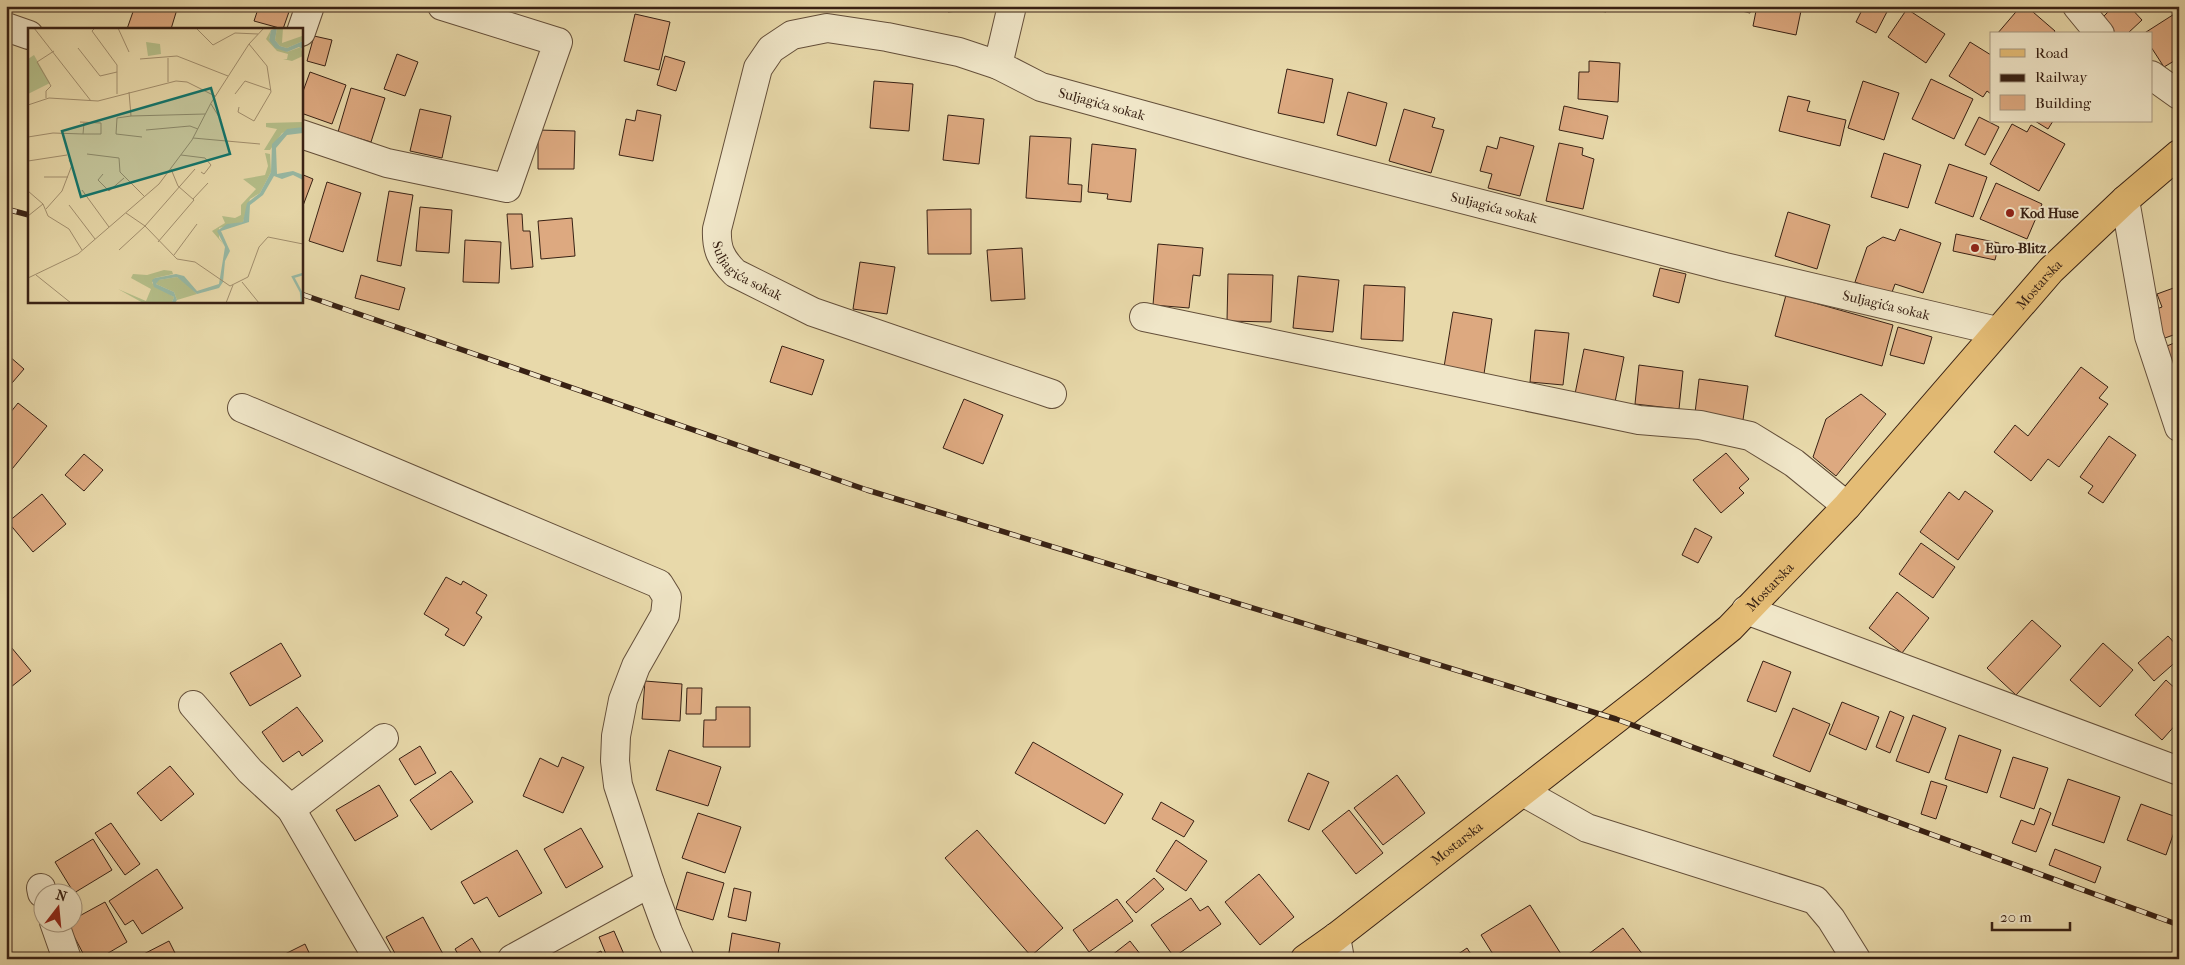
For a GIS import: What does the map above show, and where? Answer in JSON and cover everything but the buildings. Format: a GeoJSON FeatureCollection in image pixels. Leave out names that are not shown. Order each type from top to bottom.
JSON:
{"type":"FeatureCollection","features":[{"type":"Feature","properties":{"kind":"main road","name":"Mostarska"},"geometry":{"type":"LineString","coordinates":[[1305,959],[1338,948],[1523,792],[1730,628],[1847,506],[2051,270],[2125,200],[2179,154]]}},
{"type":"Feature","properties":{"kind":"street"},"geometry":{"type":"LineString","coordinates":[[302,29],[310,6]]}},
{"type":"Feature","properties":{"kind":"street"},"geometry":{"type":"LineString","coordinates":[[302,134],[387,163],[507,188],[558,42],[442,6]]}},
{"type":"Feature","properties":{"kind":"street"},"geometry":{"type":"LineString","coordinates":[[998,65],[1012,6]]}},
{"type":"Feature","properties":{"kind":"street"},"geometry":{"type":"LineString","coordinates":[[2077,6],[2098,32]]}},
{"type":"Feature","properties":{"kind":"street"},"geometry":{"type":"LineString","coordinates":[[6,27],[28,35]]}},
{"type":"Feature","properties":{"kind":"street","name":"Suljagića sokak"},"geometry":{"type":"LineString","coordinates":[[1052,394],[813,312],[735,273],[725,263],[716,244],[717,228],[758,68],[771,49],[792,35],[827,28],[959,52],[998,65],[1041,87],[1249,144],[1725,267],[1997,331]]}},
{"type":"Feature","properties":{"kind":"street"},"geometry":{"type":"LineString","coordinates":[[2152,77],[2179,95]]}},
{"type":"Feature","properties":{"kind":"street"},"geometry":{"type":"LineString","coordinates":[[2125,200],[2149,336],[2179,427]]}},
{"type":"Feature","properties":{"kind":"street"},"geometry":{"type":"LineString","coordinates":[[1144,317],[1629,418],[1700,425],[1750,436],[1794,463],[1847,506]]}},
{"type":"Feature","properties":{"kind":"street"},"geometry":{"type":"LineString","coordinates":[[242,408],[659,584],[667,597],[665,615],[636,666],[623,700],[616,736],[615,761],[618,785],[650,883],[680,959]]}},
{"type":"Feature","properties":{"kind":"street"},"geometry":{"type":"LineString","coordinates":[[1746,610],[2179,771]]}},
{"type":"Feature","properties":{"kind":"street"},"geometry":{"type":"LineString","coordinates":[[193,705],[250,771],[290,809],[378,959]]}},
{"type":"Feature","properties":{"kind":"street"},"geometry":{"type":"LineString","coordinates":[[290,809],[384,738]]}},
{"type":"Feature","properties":{"kind":"street"},"geometry":{"type":"LineString","coordinates":[[1523,792],[1588,828],[1815,900],[1831,918],[1856,959]]}},
{"type":"Feature","properties":{"kind":"street"},"geometry":{"type":"LineString","coordinates":[[512,959],[650,883]]}},
{"type":"Feature","properties":{"kind":"street"},"geometry":{"type":"LineString","coordinates":[[58,932],[67,959]]}},
{"type":"Feature","properties":{"kind":"railway"},"geometry":{"type":"LineString","coordinates":[[6,209],[28,215]]}},
{"type":"Feature","properties":{"kind":"railway"},"geometry":{"type":"LineString","coordinates":[[302,294],[867,490],[1616,719],[2179,925]]}},
{"type":"Feature","properties":{"kind":"place","name":"Kod Huse"},"geometry":{"type":"Point","coordinates":[2010,213]}},
{"type":"Feature","properties":{"kind":"place","name":"Euro-Blitz"},"geometry":{"type":"Point","coordinates":[1975,248]}}]}
